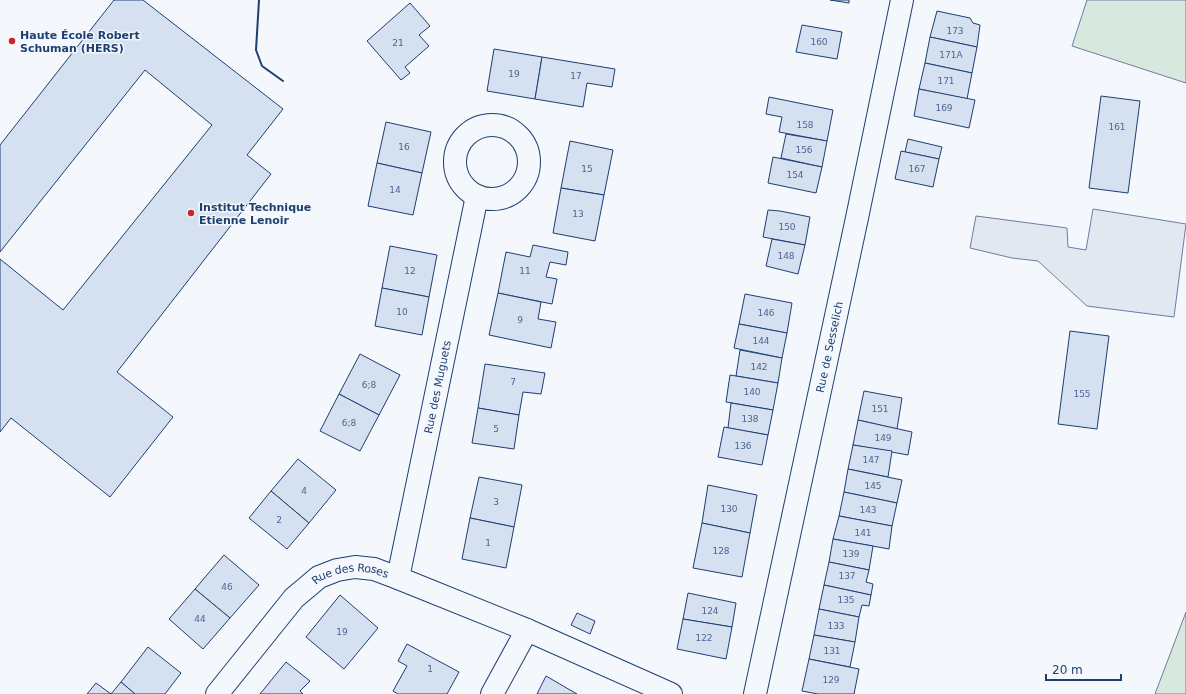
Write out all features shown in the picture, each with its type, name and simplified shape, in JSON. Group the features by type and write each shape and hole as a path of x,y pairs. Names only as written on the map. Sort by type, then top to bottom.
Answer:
{"street":[{"name":"Rue de Sesselich","path":"755,694 902,0"},
{"name":"Rue des Muguets","path":"398,578 477,196"},
{"name":"Rue des Roses","path":"216,694 294,598 319,577 337,570 355,567 374,569 398,578 527,630 671,694"},
{"path":"492,694 527,630"}],"shaded area":[{"path":"1087,0 1186,0 1186,83 1072,46"},
{"path":"1093,209 1186,224 1174,317 1087,306 1038,261 1012,258 970,248 976,216 1067,228 1068,247 1086,250"},
{"path":"1186,612 1186,694 1155,694"}],"building":[{"name":"Institut Technique Etienne Lenoir","path":"114,0 143,0 283,109 247,155 271,174 117,372 173,417 110,497 11,418 0,432 0,259 63,310 212,125 145,70 0,252 0,145"},
{"path":"830,0 849,0 849,3"},
{"path":"410,3 430,26 419,35 429,46 405,67 410,73 401,80 367,41"},
{"path":"937,11 970,18 973,23 980,25 977,47 930,37"},
{"path":"802,25 842,32 837,59 796,52"},
{"path":"930,37 977,47 972,73 925,63"},
{"path":"494,49 542,57 535,99 487,91"},
{"path":"542,57 615,69 612,87 587,83 583,107 535,99"},
{"path":"925,63 972,73 967,99 919,89"},
{"path":"919,89 975,100 969,128 914,116"},
{"path":"1101,96 1140,101 1128,193 1089,188"},
{"path":"769,97 833,110 827,141 779,132 782,117 766,114"},
{"path":"386,122 431,132 422,173 377,163"},
{"path":"786,134 827,141 822,167 781,158"},
{"path":"908,139 942,147 939,159 905,152"},
{"path":"570,141 613,150 604,195 561,188"},
{"path":"901,151 939,159 933,187 895,179"},
{"path":"773,157 822,167 816,193 768,183"},
{"path":"377,163 422,173 413,215 368,206"},
{"path":"561,188 604,195 595,241 553,233"},
{"path":"768,210 810,217 805,245 763,237"},
{"path":"772,239 805,245 798,274 766,266"},
{"path":"533,245 568,252 566,265 550,262 546,277 557,279 552,304 498,293 506,252 530,257"},
{"path":"390,246 437,255 429,297 382,288"},
{"path":"382,288 429,297 422,335 375,326"},
{"path":"498,293 541,302 538,319 556,322 551,348 489,335"},
{"path":"745,294 792,303 787,333 739,324"},
{"path":"739,324 787,333 782,358 734,348"},
{"path":"1070,331 1109,336 1097,429 1058,424"},
{"path":"740,350 782,358 778,383 736,376"},
{"path":"360,354 400,375 379,415 339,394"},
{"path":"485,364 545,373 541,394 523,392 519,415 478,408"},
{"path":"730,375 778,383 773,410 726,402"},
{"path":"864,391 902,398 897,429 858,420"},
{"path":"339,394 379,415 360,451 320,431"},
{"path":"731,403 773,410 768,435 728,428"},
{"path":"478,408 519,415 514,449 472,443"},
{"path":"858,420 912,432 908,455 853,445"},
{"path":"724,427 768,435 762,465 718,457"},
{"path":"853,445 892,451 888,477 848,469"},
{"path":"298,459 336,490 309,523 271,491"},
{"path":"848,469 902,480 897,503 844,492"},
{"path":"479,477 522,485 514,527 470,518"},
{"path":"708,485 757,495 750,533 702,523"},
{"path":"271,491 309,523 287,549 249,518"},
{"path":"844,492 897,503 892,526 839,516"},
{"path":"839,516 892,526 889,549 833,539"},
{"path":"470,518 514,527 506,568 462,559"},
{"path":"702,523 750,533 742,577 693,568"},
{"path":"833,539 873,546 869,570 829,562"},
{"path":"224,555 259,585 230,618 195,589"},
{"path":"829,562 869,570 866,582 873,584 871,595 824,585"},
{"path":"824,585 871,595 869,606 862,605 859,617 819,609"},
{"path":"195,589 230,618 203,649 169,619"},
{"path":"688,593 736,603 732,627 683,619"},
{"path":"340,595 378,628 344,669 306,637"},
{"path":"819,609 859,617 855,642 814,635"},
{"path":"577,613 595,621 590,634 571,625"},
{"path":"683,619 732,627 726,659 677,649"},
{"path":"814,635 855,642 850,667 809,659"},
{"path":"407,644 459,672 447,694 398,694 393,691 407,666 398,661"},
{"path":"148,647 181,673 165,694 135,694 121,682"},
{"path":"809,659 859,669 854,694 818,694 802,691"},
{"path":"286,662 310,681 300,691 303,694 260,694"},
{"path":"546,676 577,694 537,694"},
{"path":"121,682 135,694 111,694"},
{"path":"96,683 111,694 87,694"}],"wall":[{"path":"259,0 256,50 262,66 283,81"}],"place":[{"name":"Haute École Robert Schuman (HERS)","path":"12,41"},
{"name":"Institut Technique Etienne Lenoir","path":"191,213"}]}
